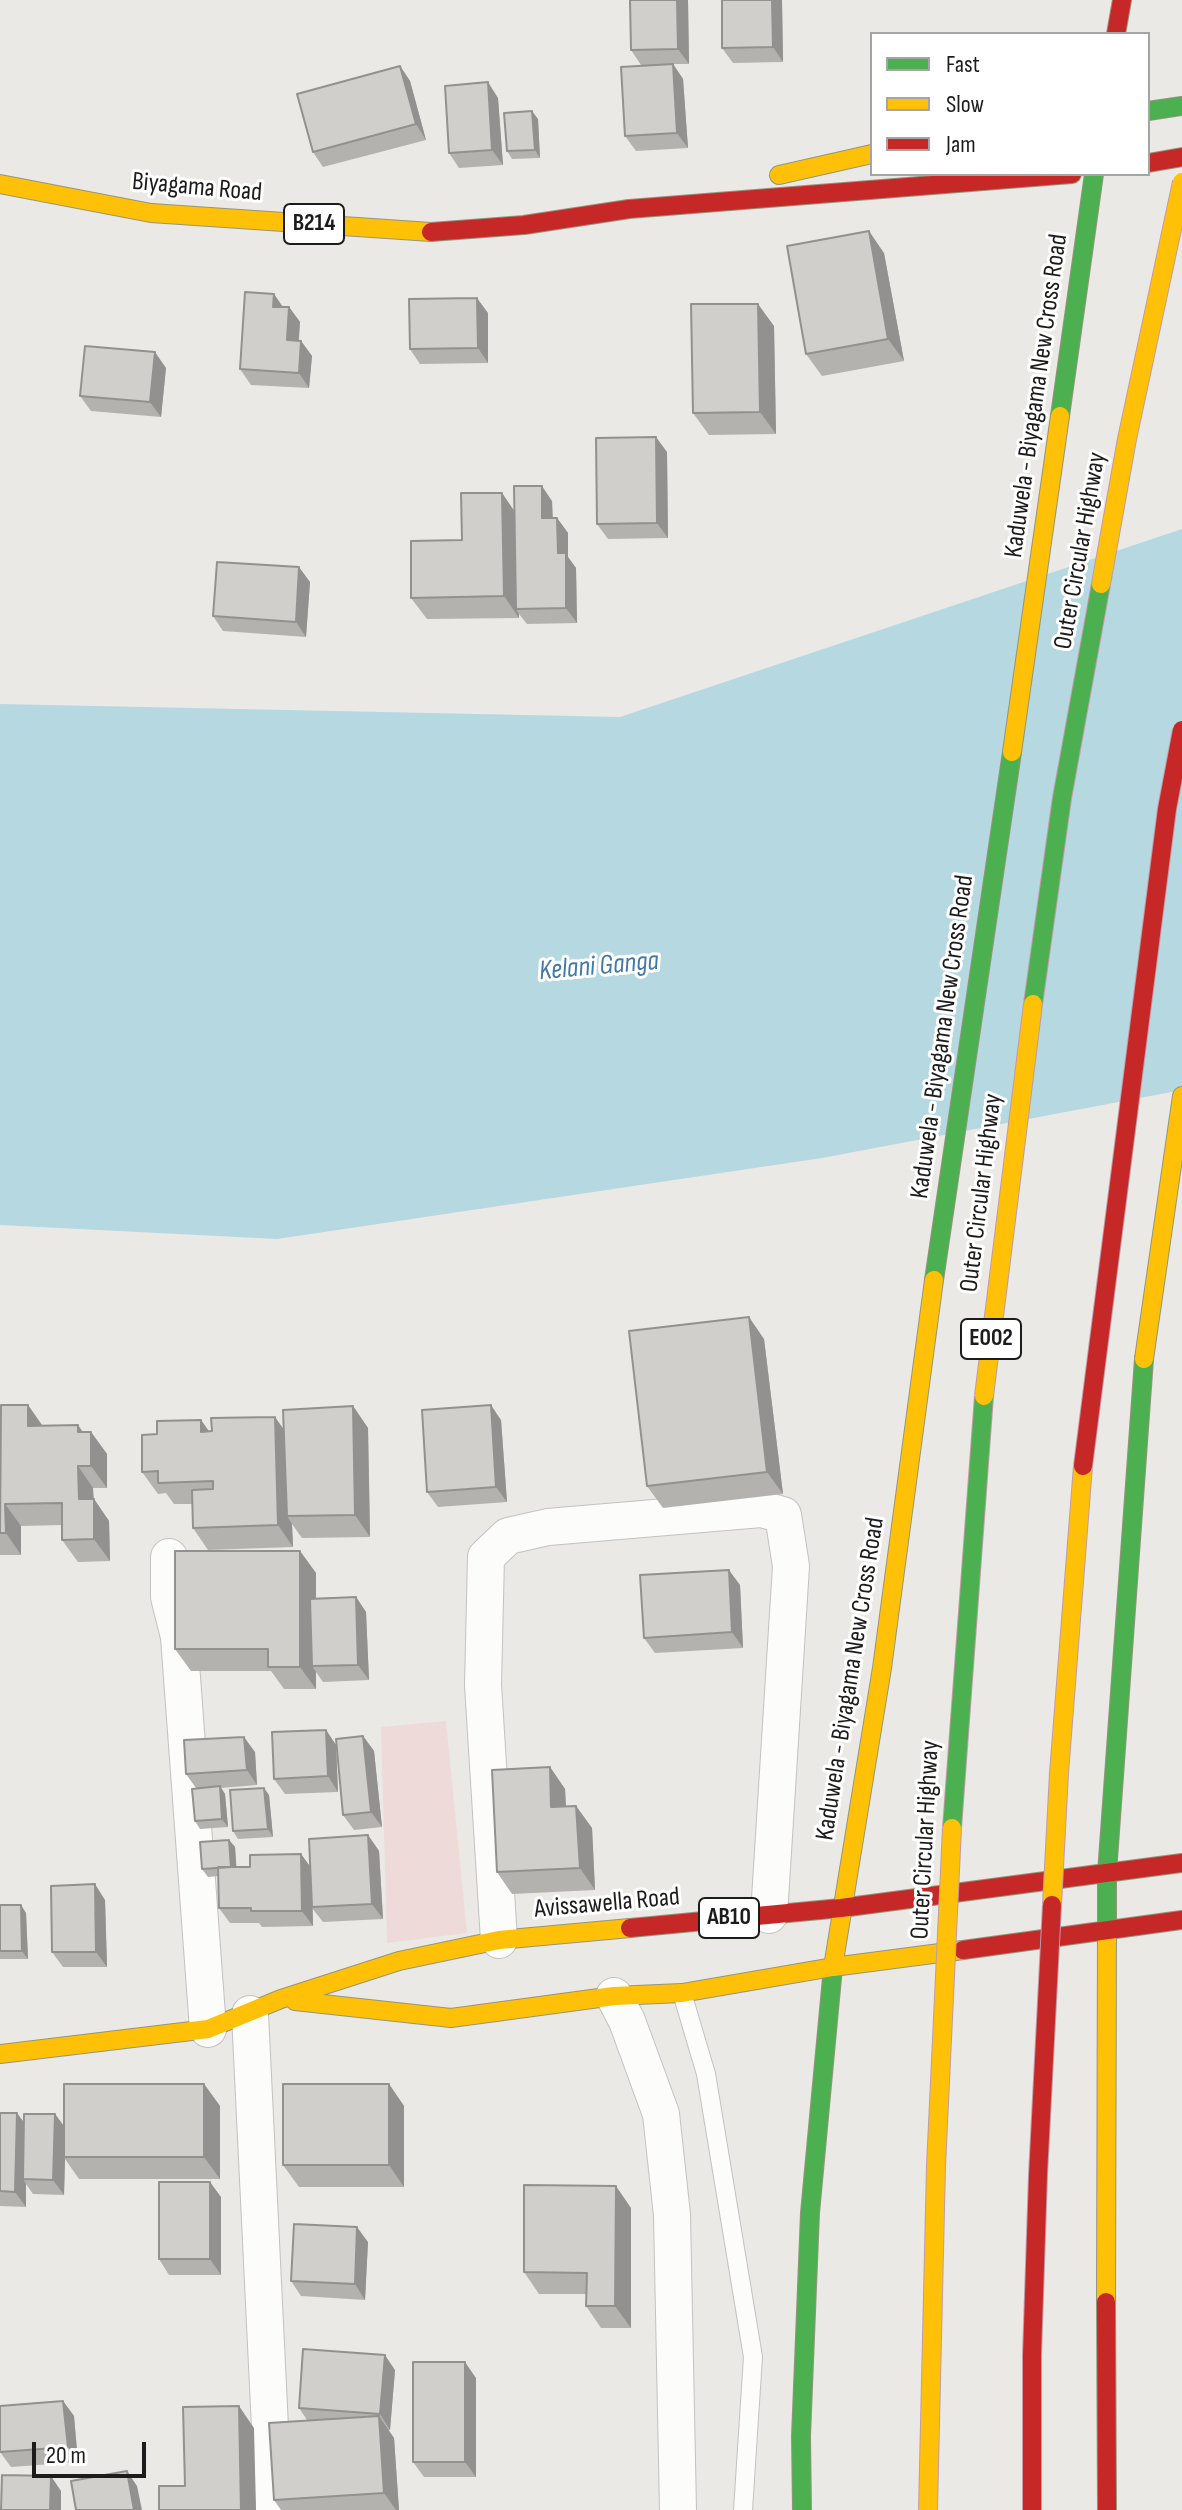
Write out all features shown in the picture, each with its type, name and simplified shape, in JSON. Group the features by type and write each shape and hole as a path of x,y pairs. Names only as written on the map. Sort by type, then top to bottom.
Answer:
{"main road":[{"path":"1116,32 1122,0"},
{"path":"1150,111 1182,106"},
{"name":"Biyagama Road","path":"0,184 151,213 437,232 524,225 629,209 870,154"},
{"path":"1150,163 1182,157"},
{"name":"Biyagama Road","path":"629,209 1047,176"},
{"name":"Kaduwela - Biyagama New Cross Road","path":"802,2510 801,2436 810,2213 833,1967 882,1668 931,1299 1094,176"},
{"name":"Outer Circular Highway","path":"928,2510 936,2166 955,1776 980,1437 1023,1075 1062,798 1127,439 1182,182"},
{"path":"1032,2510 1032,2355 1039,2160 1059,1773 1073,1585 1086,1433 1122,1147 1167,809 1182,730"},
{"path":"1107,2510 1107,1873 1140,1391 1182,1096"},
{"name":"Avissawella Road","path":"0,2054 208,2029 399,1961 499,1940 841,1908 1182,1863"},
{"name":"Avissawella Road","path":"266,2007 451,2018 614,1996 682,1993 833,1967 1182,1920"}],"street":[{"path":"499,1940 483,1685 486,1557 508,1536 548,1527 761,1509 783,1515 791,1566 769,1915"},
{"path":"169,1557 169,1597 179,1637 208,2029"},
{"path":"614,1996 627,2021 661,2114 672,2215 678,2510"},
{"path":"266,2007 274,2510"}],"lane":[{"path":"682,1993 706,2074 753,2357 743,2510"}],"shaded area":[{"path":"446,1721 467,1933 387,1943 381,1727"}],"water":[{"name":"Kelani Ganga","path":"1182,529 1182,1090 822,1158 277,1239 0,1225 0,704 620,717"}],"building":[{"path":"630,0 677,0 678,49 631,50"},
{"path":"722,0 772,0 773,47 722,48"},
{"path":"673,64 677,133 625,136 621,67"},
{"path":"400,66 416,124 313,152 297,94"},
{"path":"488,82 492,150 449,153 445,86"},
{"path":"532,111 535,150 507,151 504,113"},
{"path":"869,231 888,339 806,354 787,246"},
{"path":"245,292 274,294 273,307 289,307 287,340 301,341 299,373 240,369"},
{"path":"477,298 478,348 410,349 409,299"},
{"path":"691,304 758,304 760,412 693,413"},
{"path":"85,346 155,352 150,402 80,396"},
{"path":"656,437 657,523 597,524 596,438"},
{"path":"514,486 542,486 542,518 557,518 558,553 566,553 566,608 516,609"},
{"path":"461,493 502,493 504,596 411,598 411,541 462,540"},
{"path":"217,562 299,567 296,622 213,616"},
{"path":"749,1317 767,1472 647,1486 629,1331"},
{"path":"1,1405 28,1405 28,1426 78,1425 78,1432 91,1432 91,1466 78,1466 79,1499 94,1499 94,1539 62,1540 62,1503 5,1504 6,1533 0,1533"},
{"path":"491,1405 496,1487 427,1492 422,1410"},
{"path":"353,1406 355,1515 287,1516 283,1410"},
{"path":"275,1417 278,1525 193,1528 192,1490 213,1489 213,1481 158,1483 158,1471 142,1472 142,1435 157,1434 157,1421 201,1420 201,1432 212,1431 211,1418"},
{"path":"175,1551 300,1551 300,1667 268,1667 268,1649 175,1649"},
{"path":"729,1570 732,1632 644,1638 640,1575"},
{"path":"356,1597 358,1665 312,1666 310,1599"},
{"path":"326,1730 328,1776 274,1779 272,1732"},
{"path":"363,1736 371,1812 343,1815 336,1739"},
{"path":"244,1737 247,1770 186,1774 184,1740"},
{"path":"550,1767 551,1807 576,1806 580,1868 497,1872 492,1770"},
{"path":"220,1786 222,1819 195,1821 192,1789"},
{"path":"264,1788 268,1829 233,1831 230,1790"},
{"path":"368,1835 372,1904 312,1907 309,1839"},
{"path":"229,1840 231,1867 202,1869 200,1842"},
{"path":"301,1854 302,1911 219,1908 218,1867 250,1867 250,1855"},
{"path":"95,1884 96,1952 52,1952 51,1886"},
{"path":"0,1905 21,1905 22,1951 0,1951"},
{"path":"64,2084 204,2084 204,2157 64,2157"},
{"path":"283,2084 389,2084 389,2165 283,2165"},
{"path":"0,2113 17,2113 15,2192 0,2191"},
{"path":"24,2114 55,2114 53,2180 23,2179"},
{"path":"159,2182 210,2182 210,2259 159,2259"},
{"path":"524,2185 616,2186 615,2306 586,2306 587,2273 524,2272"},
{"path":"294,2224 357,2227 355,2284 291,2281"},
{"path":"303,2349 385,2355 380,2414 299,2408"},
{"path":"413,2362 465,2362 465,2462 413,2462"},
{"path":"63,2401 68,2447 0,2452 0,2406"},
{"path":"239,2406 241,2510 159,2510 159,2486 185,2486 183,2407"},
{"path":"379,2416 384,2493 274,2500 269,2423"},
{"path":"127,2471 134,2510 76,2510 71,2481"},
{"path":"2,2475 51,2476 50,2510 1,2510"}],"traffic: fast":[{"path":"1150,111 1182,106"},
{"path":"1060,416 1094,176"},
{"path":"1033,1004 1062,798 1101,584"},
{"path":"934,1280 1012,752"},
{"path":"1107,1931 1107,1873 1144,1359"},
{"path":"952,1828 984,1396"},
{"path":"802,2510 801,2436 810,2213 833,1967"}],"traffic: slow":[{"path":"779,175 870,154"},
{"path":"1101,584 1127,439 1182,182"},
{"path":"0,184 151,213 431,232"},
{"path":"1012,752 1060,416"},
{"path":"984,1396 1033,1004"},
{"path":"1144,1359 1182,1096"},
{"path":"833,1967 882,1668 934,1280"},
{"path":"1052,1905 1083,1466"},
{"path":"928,2510 936,2166 952,1828"},
{"path":"0,2054 208,2029 281,1999 399,1961 499,1940 630,1928"},
{"path":"1106,2302 1107,1931"},
{"path":"295,2001 451,2018 614,1996 682,1993 833,1967 963,1950"}],"traffic: jam":[{"path":"1116,32 1122,0"},
{"path":"1150,163 1182,157"},
{"path":"431,232 524,225 629,209 1047,176"},
{"path":"1083,1466 1167,809 1182,730"},
{"path":"630,1928 841,1908 1182,1863"},
{"path":"1032,2510 1032,2355 1052,1905"},
{"path":"963,1950 1182,1920"},
{"path":"1106,2302 1107,2510"}]}
